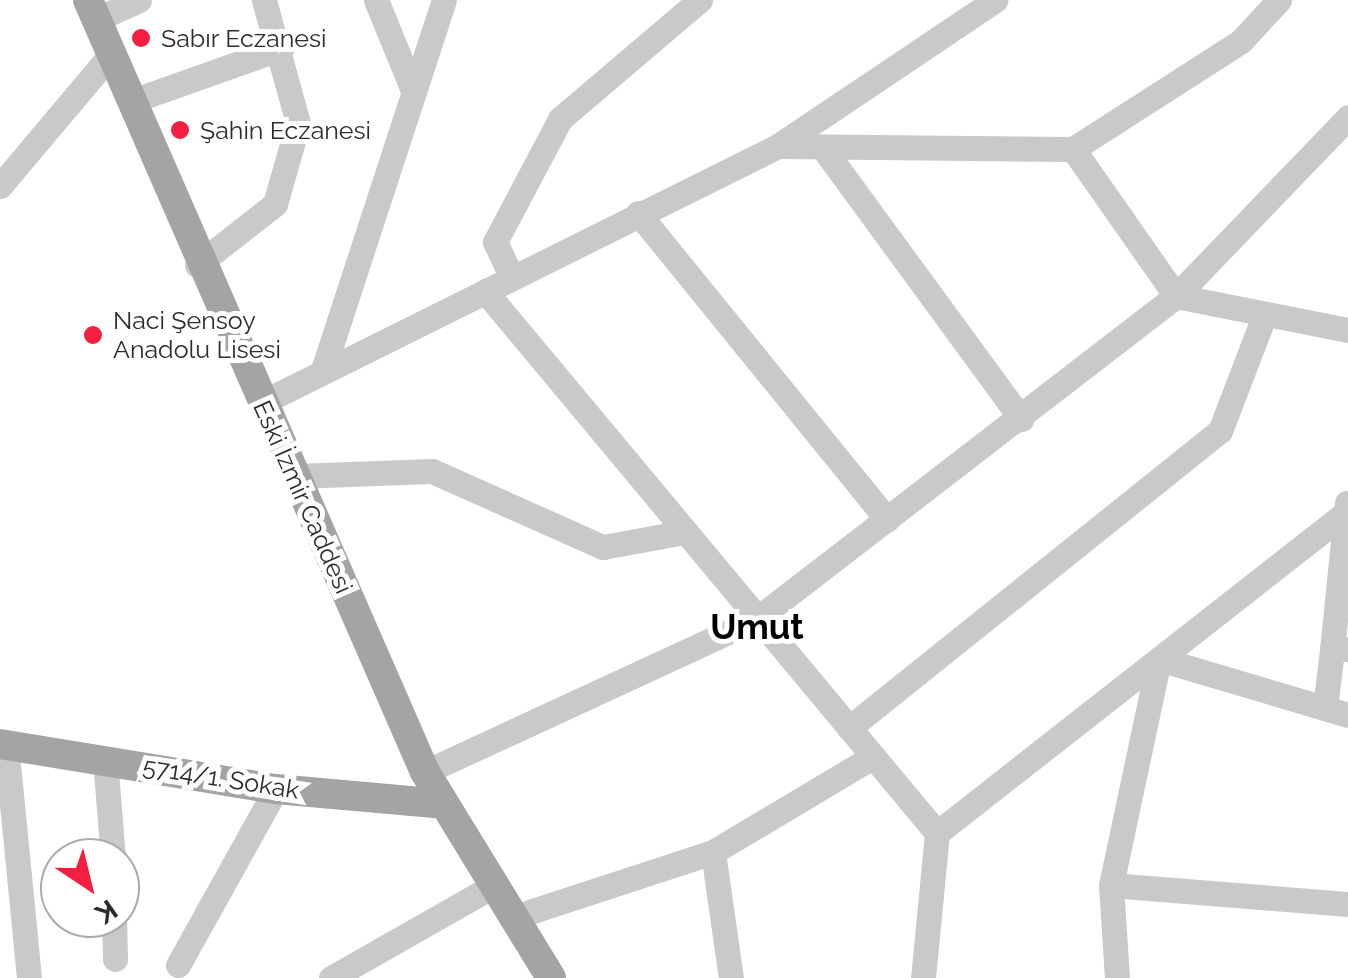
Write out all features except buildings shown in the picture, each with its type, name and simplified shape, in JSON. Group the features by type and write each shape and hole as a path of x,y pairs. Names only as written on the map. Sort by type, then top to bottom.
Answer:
{"main road":[{"name":"Eski İzmir Caddesi","path":"92,9 197,265 425,772 550,978"},
{"name":"5714/1. Sokak","path":"3,743 276,788 444,804"}],"street":[{"path":"92,9 140,0"},
{"path":"197,265 275,204 298,123 282,48 264,0"},
{"path":"376,0 414,94"},
{"path":"323,370 444,0"},
{"path":"512,278 495,242 560,118 700,0"},
{"path":"260,403 778,146 995,0"},
{"path":"778,146 1072,150 1241,41 1280,0"},
{"path":"132,101 282,48"},
{"path":"0,186 112,53"},
{"path":"425,772 758,618 1176,296 1335,147 1348,117"},
{"path":"824,148 1021,419"},
{"path":"1072,150 1176,296 1348,330"},
{"path":"638,213 887,519"},
{"path":"485,291 937,833 924,978"},
{"path":"849,728 1220,431 1264,314"},
{"path":"295,476 432,471 604,547 685,532"},
{"path":"1159,659 1337,712 1347,507"},
{"path":"937,833 1347,507"},
{"path":"1117,978 1111,885 1159,659"},
{"path":"3,743 29,978"},
{"path":"511,918 713,852 874,756"},
{"path":"105,760 111,838"},
{"path":"178,966 276,788"},
{"path":"713,852 731,978"},
{"path":"1111,885 1348,904"},
{"path":"331,978 492,886"},
{"path":"114,938 115,959"}],"place":[{"name":"Sabır Eczanesi","path":"141,38"},
{"name":"Şahin Eczanesi","path":"180,130"},
{"name":"Naci Şensoy Anadolu Lisesi","path":"93,335"}],"district":[{"name":"Umut","path":"757,627"}]}
